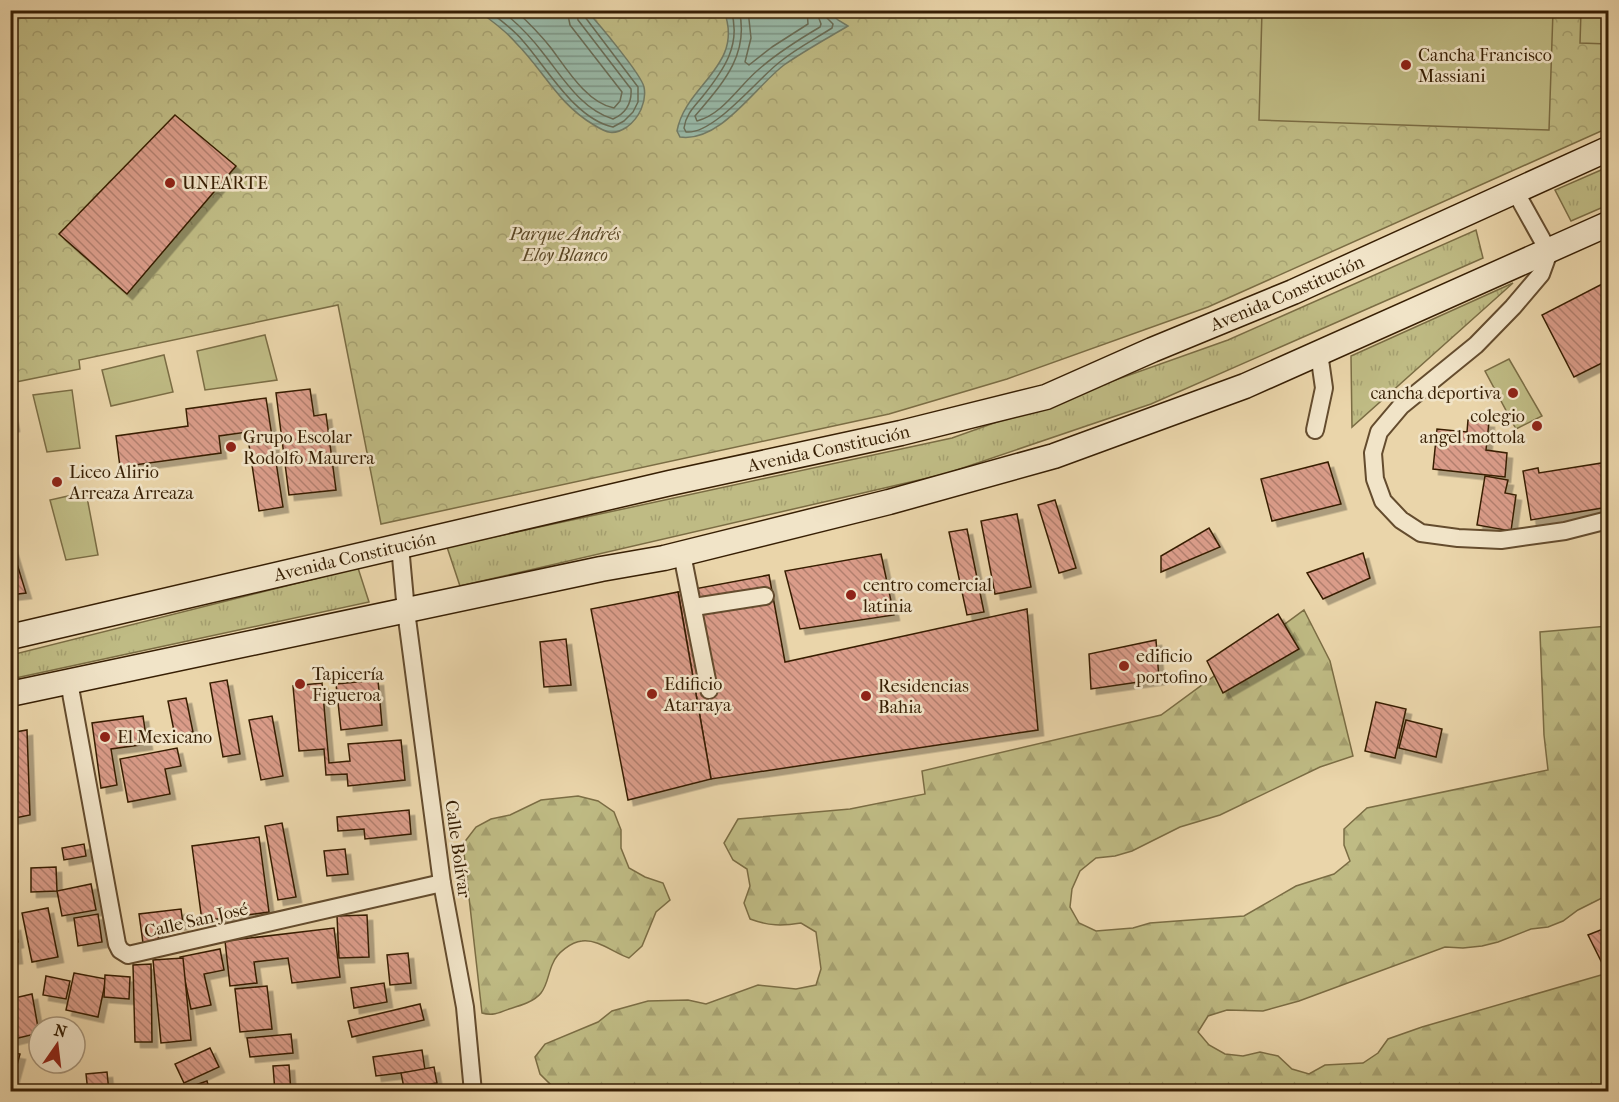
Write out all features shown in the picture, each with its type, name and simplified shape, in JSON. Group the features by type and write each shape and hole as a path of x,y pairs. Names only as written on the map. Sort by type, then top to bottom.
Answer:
{"main road":[{"name":"Avenida Constitución","path":"10,637 670,483 901,434 1046,397 1293,292 1608,149"},
{"path":"10,694 682,554 889,502 1054,456 1234,390 1608,224"}],"street":[{"path":"1515,191 1549,252 1541,274 1476,345 1401,406 1378,432 1373,453 1375,479 1383,501 1401,520 1421,533 1501,540 1565,531 1608,520"},
{"path":"1315,430 1324,388 1319,353"},
{"name":"Calle Bolívar","path":"400,546 406,611 442,883 465,1007 473,1092"},
{"path":"682,554 709,690"},
{"path":"694,607 765,596"},
{"name":"Calle San José","path":"69,682 117,944 120,950 128,955 442,883"}],"green space":[{"name":"Parque Andrés Eloy Blanco","path":"11,11 1608,11 1608,128 1208,307 1007,379 889,414 381,524 338,305 79,360 80,369 11,383"},
{"name":"Cancha Francisco Massiani","path":"1262,11 1553,11 1549,130 1259,120"},
{"path":"1581,11 1608,11 1608,44 1580,43"},
{"path":"1608,167 1608,205 1571,221 1555,190"},
{"path":"1476,230 1483,258 1151,404 945,474 460,586 447,547 952,438 1228,340"},
{"path":"1513,283 1352,427 1351,356"},
{"path":"265,335 277,380 205,390 197,351"},
{"path":"164,355 173,392 111,406 102,370"},
{"name":"cancha deportiva","path":"1509,359 1542,416 1516,429 1485,371"},
{"path":"72,390 80,448 47,452 33,395"},
{"path":"86,492 98,555 66,560 50,500"},
{"path":"358,568 369,602 11,679 11,655"},
{"path":"1304,610 1330,661 1353,756 1320,767 1220,815 1180,827 1132,851 1096,858 1080,871 1072,889 1070,907 1079,923 1096,931 1133,928 1150,923 1244,916 1296,886 1334,874 1350,861 1344,845 1344,829 1367,808 1548,770 1544,735 1540,632 1608,626 1608,895 1548,927 1531,929 1482,946 1445,947 1299,1001 1263,1011 1227,1010 1208,1016 1198,1032 1209,1045 1225,1054 1243,1056 1260,1052 1278,1056 1292,1069 1309,1074 1325,1065 1363,1063 1378,1053 1388,1039 1422,1027 1608,973 1608,1091 555,1092 540,1074 535,1057 545,1044 598,1022 612,1011 648,1001 688,1000 706,1004 758,985 796,989 816,985 821,969 816,932 801,923 776,925 750,919 744,903 750,886 747,869 733,860 724,843 738,819 850,809 925,794 922,771 1161,715"},
{"path":"578,796 598,801 614,812 621,830 621,848 629,868 663,883 670,900 656,912 642,946 629,958 594,942 573,943 555,959 547,982 538,996 522,1005 499,1013 482,1013 463,844 476,827 491,819 510,815 541,800"}],"water":[{"path":"478,11 587,11 641,80 645,93 638,114 627,127 618,132 606,132 581,117 507,34"},
{"path":"724,11 828,11 848,26 784,65 723,123 695,137 680,137 677,131 682,115 720,61 727,46 728,30"}],"building":[{"path":"175,115 236,166 127,294 59,234"},
{"path":"1608,281 1608,360 1574,377 1542,315"},
{"path":"310,389 314,416 326,414 336,490 289,495 276,393"},
{"path":"266,398 283,507 259,511 247,432 219,436 221,453 120,467 116,436 188,426 186,409"},
{"path":"10,403 14,426 10,427"},
{"path":"1468,420 1489,422 1486,450 1507,453 1505,477 1433,469 1437,429 1467,432"},
{"path":"1328,462 1341,504 1272,521 1261,479"},
{"path":"1608,462 1608,507 1531,520 1523,471 1538,468 1539,473"},
{"path":"1485,476 1508,480 1505,493 1516,495 1511,531 1477,525"},
{"path":"1055,500 1076,568 1059,573 1038,505"},
{"path":"1017,514 1031,587 995,594 981,521"},
{"path":"1209,528 1220,547 1161,572 1161,556"},
{"path":"967,529 984,612 967,615 949,532"},
{"path":"10,541 26,593 10,595"},
{"path":"1363,553 1370,578 1323,599 1307,573"},
{"path":"881,554 894,615 800,629 785,571"},
{"name":"Residencias Bahia","path":"769,575 785,662 1027,609 1038,730 711,779 678,592"},
{"name":"Edificio Atarraya","path":"678,592 711,779 628,800 591,609"},
{"path":"1278,614 1299,649 1223,693 1207,661"},
{"path":"566,639 571,685 544,687 540,642"},
{"name":"edificio portofino","path":"1156,640 1159,679 1091,689 1089,654"},
{"path":"227,680 240,754 223,757 210,683"},
{"path":"378,680 382,725 341,730 336,684"},
{"path":"322,683 329,763 350,761 348,744 401,740 405,780 348,786 347,774 326,775 324,749 299,751 293,686"},
{"path":"186,698 193,732 175,736 168,701"},
{"path":"1376,702 1406,709 1395,758 1365,751"},
{"path":"143,716 147,744 111,749 117,785 101,788 92,723"},
{"path":"272,716 283,776 261,780 249,720"},
{"path":"1406,720 1442,729 1436,757 1399,748"},
{"path":"27,730 30,815 10,819 10,733"},
{"path":"177,748 181,766 165,769 170,794 128,802 120,759"},
{"path":"409,810 411,834 365,839 364,829 338,831 337,817"},
{"path":"282,823 296,897 278,900 265,826"},
{"path":"259,837 269,912 202,921 192,846"},
{"path":"84,844 86,856 64,860 62,848"},
{"path":"345,849 348,874 327,876 324,851"},
{"path":"56,867 57,891 31,892 31,868"},
{"path":"91,884 96,910 62,916 57,891"},
{"path":"48,908 58,957 32,962 22,913"},
{"path":"181,909 183,924 157,927 159,942 143,943 139,914"},
{"path":"98,914 102,942 78,946 74,918"},
{"path":"367,915 369,957 339,958 337,916"},
{"path":"15,925 18,942 15,943 17,958 10,959 10,926"},
{"path":"1608,927 1608,963 1603,965 1588,935"},
{"path":"334,928 340,977 292,983 288,958 254,962 257,983 230,986 225,941"},
{"path":"220,949 224,970 204,974 211,1005 191,1009 180,957"},
{"path":"408,953 411,983 390,985 387,955"},
{"path":"183,958 191,1040 161,1043 153,960"},
{"path":"151,964 152,1042 135,1042 133,965"},
{"path":"74,973 106,979 98,1017 66,1010"},
{"path":"105,975 130,977 129,999 104,997"},
{"path":"46,976 70,981 66,999 43,995"},
{"path":"384,983 387,1002 354,1008 351,988"},
{"path":"267,986 272,1029 240,1032 235,989"},
{"path":"32,994 36,1015 27,1015 27,1036 10,1040 10,999"},
{"path":"420,1004 424,1020 352,1037 348,1021"},
{"path":"291,1034 293,1053 250,1057 247,1038"},
{"path":"210,1048 219,1067 184,1083 175,1064"},
{"path":"422,1050 425,1070 376,1076 373,1057"},
{"path":"10,1052 20,1054 12,1083 10,1082"},
{"path":"289,1065 291,1092 275,1092 273,1066"},
{"path":"434,1067 437,1083 404,1088 401,1073"},
{"path":"107,1072 109,1092 88,1092 87,1074"},
{"path":"207,1081 210,1092 178,1091"},
{"path":"445,1089 445,1092 416,1092"}],"place":[{"name":"Cancha Francisco Massiani","path":"1406,65"},
{"name":"UNEARTE","path":"170,183"},
{"name":"cancha deportiva","path":"1513,393"},
{"name":"colegio angel mottola","path":"1537,426"},
{"name":"Grupo Escolar Rodolfo Maurera","path":"231,447"},
{"name":"Liceo Alirio Arreaza Arreaza","path":"57,482"},
{"name":"centro comercial latinia","path":"851,595"},
{"name":"edificio portofino","path":"1124,666"},
{"name":"Tapicería Figueroa","path":"300,684"},
{"name":"Edificio Atarraya","path":"652,694"},
{"name":"Residencias Bahia","path":"866,696"},
{"name":"El Mexicano","path":"105,737"}]}
